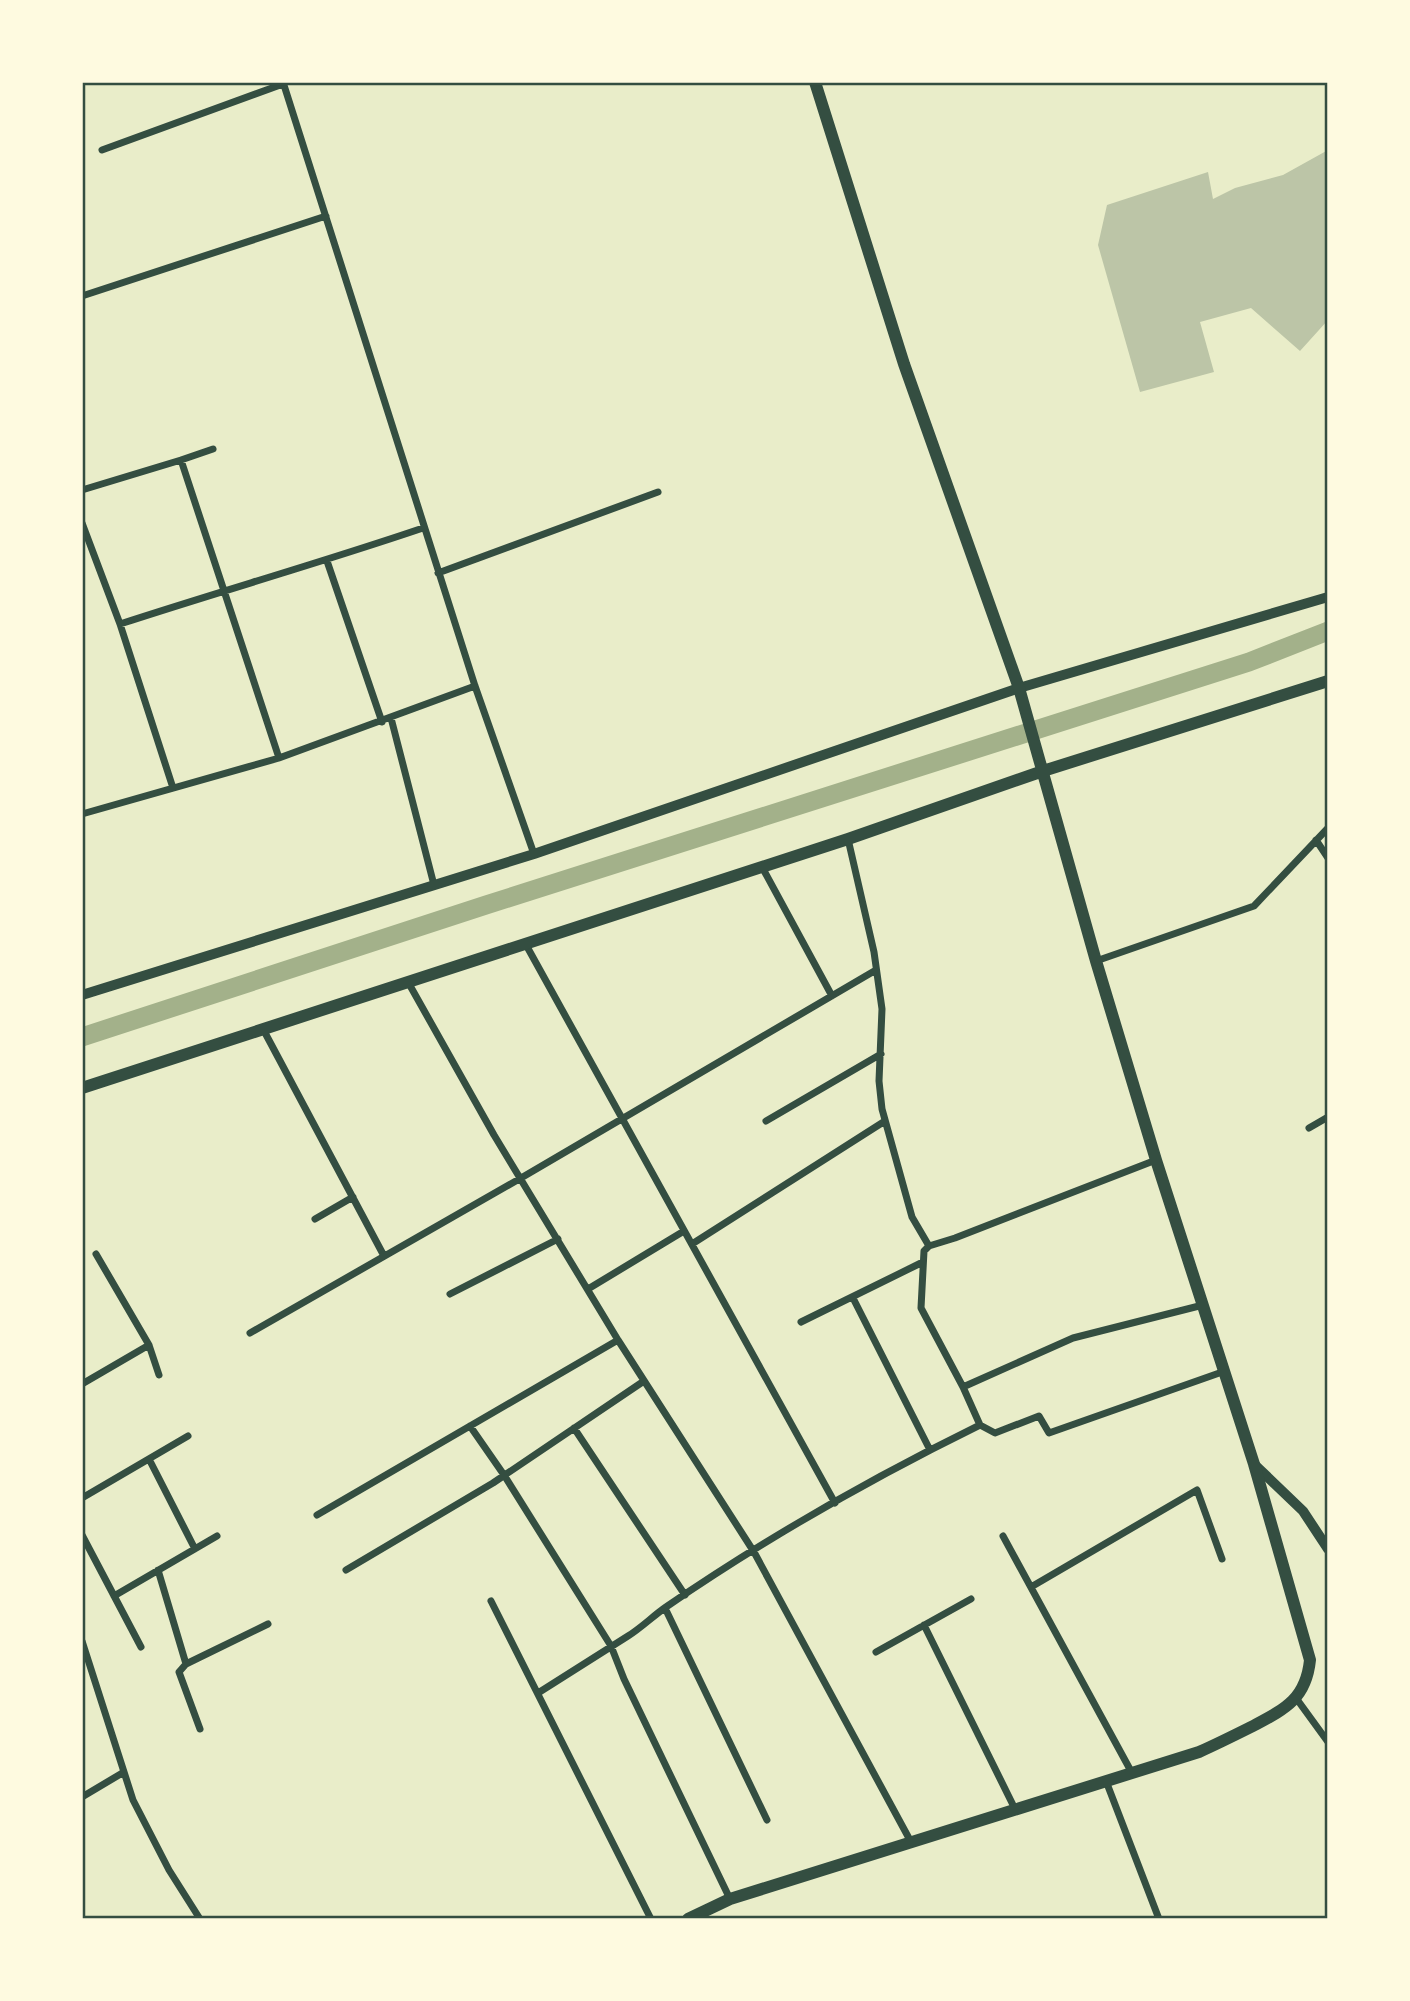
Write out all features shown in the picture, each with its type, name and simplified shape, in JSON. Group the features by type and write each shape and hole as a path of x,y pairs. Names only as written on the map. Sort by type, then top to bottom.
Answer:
{"main road":[{"path":"688,1919 730,1899 1199,1752 1277,1714 1296,1698 1308,1674 1310,1660 1254,1464 1156,1160 1096,961 1019,688 904,364 815,82"},
{"path":"82,1088 848,839 1043,771 1328,681"}],"street":[{"path":"102,150 283,83 423,528 534,854"},
{"path":"82,296 326,216"},
{"path":"82,490 213,449"},
{"path":"181,460 279,758"},
{"path":"438,573 658,492"},
{"path":"82,523 120,624 173,788"},
{"path":"120,624 223,590 327,561 423,528"},
{"path":"327,561 383,722"},
{"path":"82,995 534,854 1019,688 1328,597"},
{"path":"83,812 279,758 475,686"},
{"path":"391,718 434,885"},
{"path":"1096,961 1254,906 1328,828"},
{"path":"848,839 882,1009 879,1081 885,1121 912,1217 929,1246"},
{"path":"1316,840 1328,858"},
{"path":"762,867 832,996"},
{"path":"525,943 835,1503"},
{"path":"250,1332 521,1178 876,970"},
{"path":"407,981 494,1135 618,1340 754,1552 911,1842"},
{"path":"262,1029 384,1256"},
{"path":"766,1121 881,1054"},
{"path":"1309,1128 1328,1117"},
{"path":"692,1244 885,1121"},
{"path":"1156,1160 929,1246 924,1251 921,1308 980,1425 995,1433 1039,1416 1049,1433 1225,1371"},
{"path":"314,1219 353,1197"},
{"path":"588,1289 684,1231"},
{"path":"450,1294 558,1239"},
{"path":"96,1254 149,1345 159,1375"},
{"path":"801,1322 923,1262"},
{"path":"853,1298 930,1450"},
{"path":"963,1387 1073,1338 1204,1305"},
{"path":"317,1515 618,1340"},
{"path":"82,1384 149,1345"},
{"path":"346,1570 504,1475 644,1381"},
{"path":"538,1693 754,1552 835,1503 980,1425"},
{"path":"470,1426 504,1475 611,1646 730,1899"},
{"path":"574,1428 685,1595"},
{"path":"82,1498 188,1436"},
{"path":"149,1459 195,1549"},
{"path":"1254,1464 1303,1511 1328,1549"},
{"path":"1031,1587 1197,1490 1222,1559"},
{"path":"82,1535 141,1647"},
{"path":"114,1596 217,1536"},
{"path":"1003,1536 1132,1773"},
{"path":"158,1570 187,1664"},
{"path":"876,1652 971,1599"},
{"path":"491,1601 651,1919"},
{"path":"665,1608 767,1820"},
{"path":"200,1729 179,1672 187,1664 268,1623"},
{"path":"925,1625 1015,1809"},
{"path":"82,1641 134,1800 163,1858 200,1919"},
{"path":"82,1674 91,1668"},
{"path":"1296,1698 1328,1742"},
{"path":"82,1797 124,1772"},
{"path":"1106,1781 1159,1919"}],"building":[{"path":"1328,150 1328,320 1300,351 1251,308 1200,322 1214,372 1140,392 1098,245 1107,205 1208,172 1213,199 1235,188 1283,175"}],"waterway":[{"path":"82,1037 1249,662 1328,631"}]}
